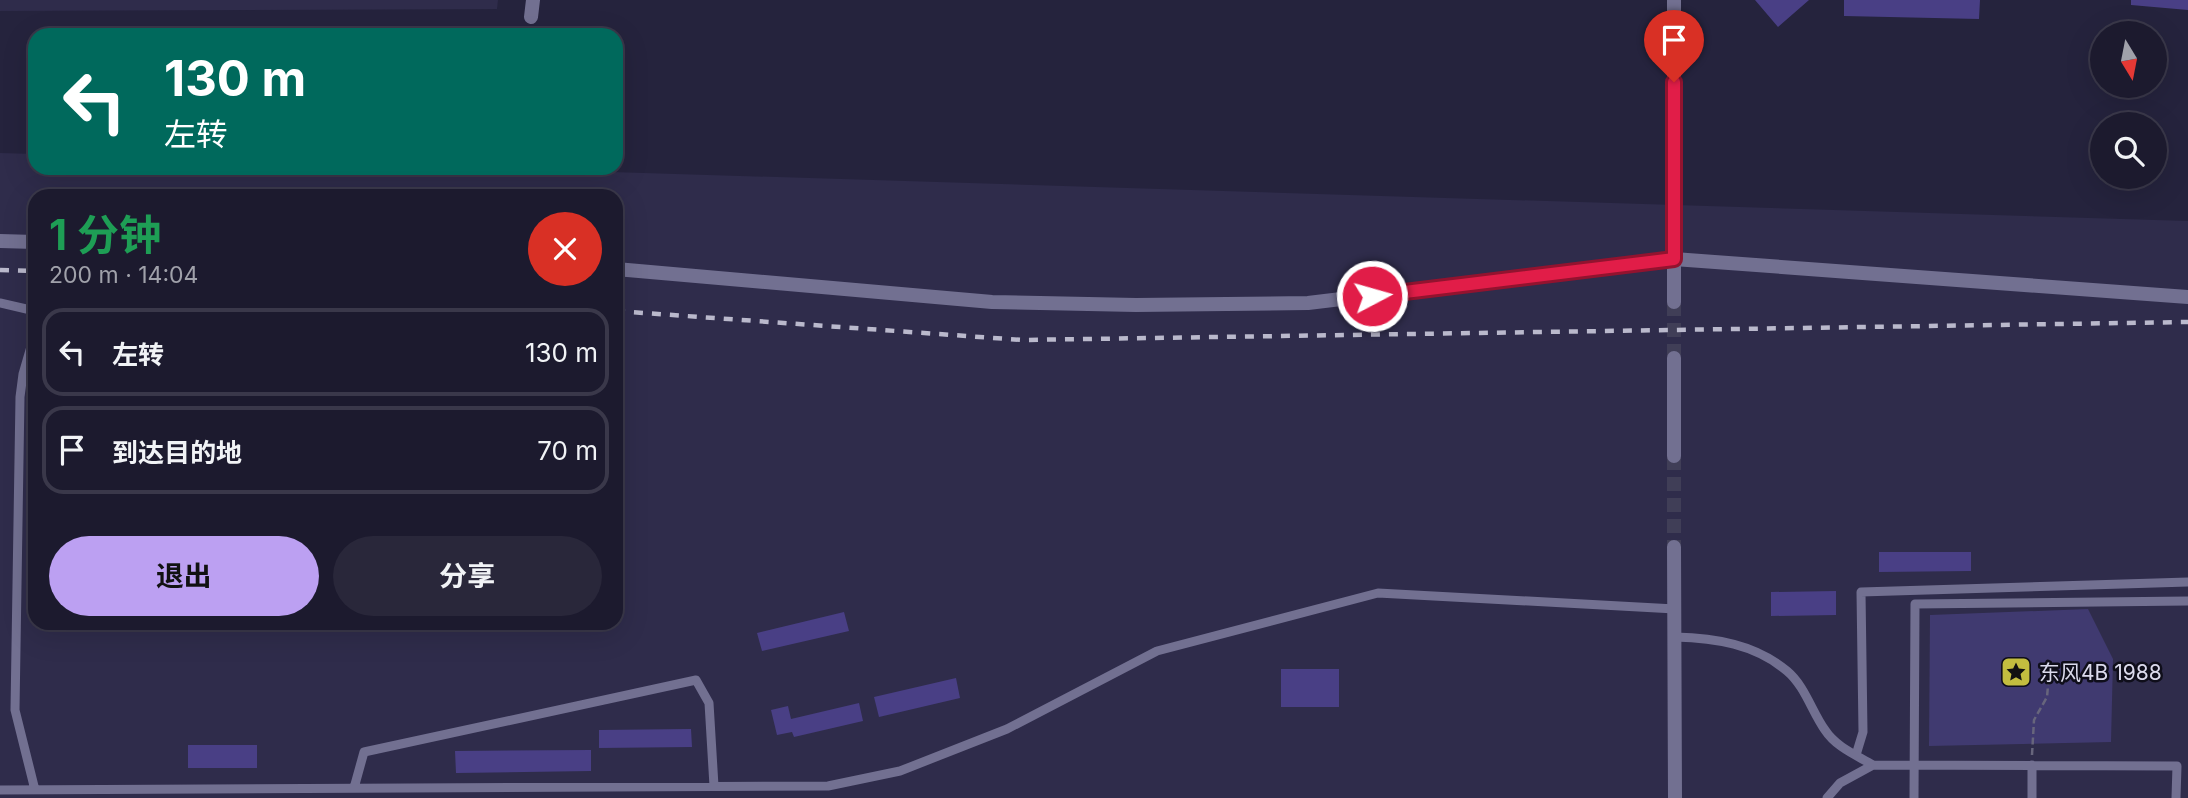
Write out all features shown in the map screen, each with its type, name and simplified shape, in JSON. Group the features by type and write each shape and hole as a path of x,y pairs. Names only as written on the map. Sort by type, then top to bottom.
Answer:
{"street":[{"path":"531,17 533,0"},
{"path":"1674,0 1674,302"},
{"path":"0,241 28,242"},
{"path":"623,270 992,302 1136,305 1308,303 1674,259 2188,297"},
{"path":"1674,358 1674,456"},
{"path":"1674,547 1675,798"}],"lane":[{"path":"0,303 28,309"},
{"path":"28,357 20,397 15,710 35,790"},
{"path":"1856,755 1863,732 1861,593 2188,582"},
{"path":"0,790 311,793 354,788 828,786 900,771 1007,729 1157,651 1378,593 1675,609"},
{"path":"1914,798 1915,604 2188,601"},
{"path":"1675,637 1747,646 1788,671 1816,711 1824,729 1841,747 1873,765"},
{"path":"354,788 364,752 696,680 709,703 713,786"},
{"path":"1827,798 1840,783 1873,765 2032,765 2177,766 2176,798"},
{"path":"2032,765 2032,798"}],"path":[{"path":"2032,765 2034,720 2047,697 2049,675"}],"shaded area":[{"path":"0,0 498,0 497,9 0,11"},
{"path":"0,153 28,154 28,175 623,175 623,172 2188,221 2188,798 0,798"},
{"path":"2088,609 2113,659 2111,742 1929,746 1930,615"}],"building":[{"path":"1755,0 1809,0 1778,27"},
{"path":"1844,0 1980,0 1979,19 1844,16"},
{"path":"2131,0 2188,0 2188,10 2131,5"},
{"path":"1879,552 1971,552 1971,571 1879,572"},
{"path":"1836,591 1836,615 1771,616 1771,592"},
{"path":"844,612 849,631 762,651 757,633"},
{"path":"1281,669 1339,669 1339,707 1281,707"},
{"path":"956,678 960,698 879,717 874,697"},
{"path":"859,703 863,721 794,737 792,732 777,735 771,710 788,706 791,719"},
{"path":"691,729 692,747 599,748 599,730"},
{"path":"188,745 257,745 257,768 188,768"},
{"path":"591,750 591,771 456,773 455,751"}],"tunnel":[{"path":"1674,302 1674,358"},
{"path":"1674,456 1674,547"}],"railway":[{"path":"0,270 28,271"},
{"path":"623,312 1022,340 2188,322"}],"place":[{"name":"东风4B 1988","path":"2016,672"}],"route":[{"path":"1372,296 1674,259 1674,82"}]}
